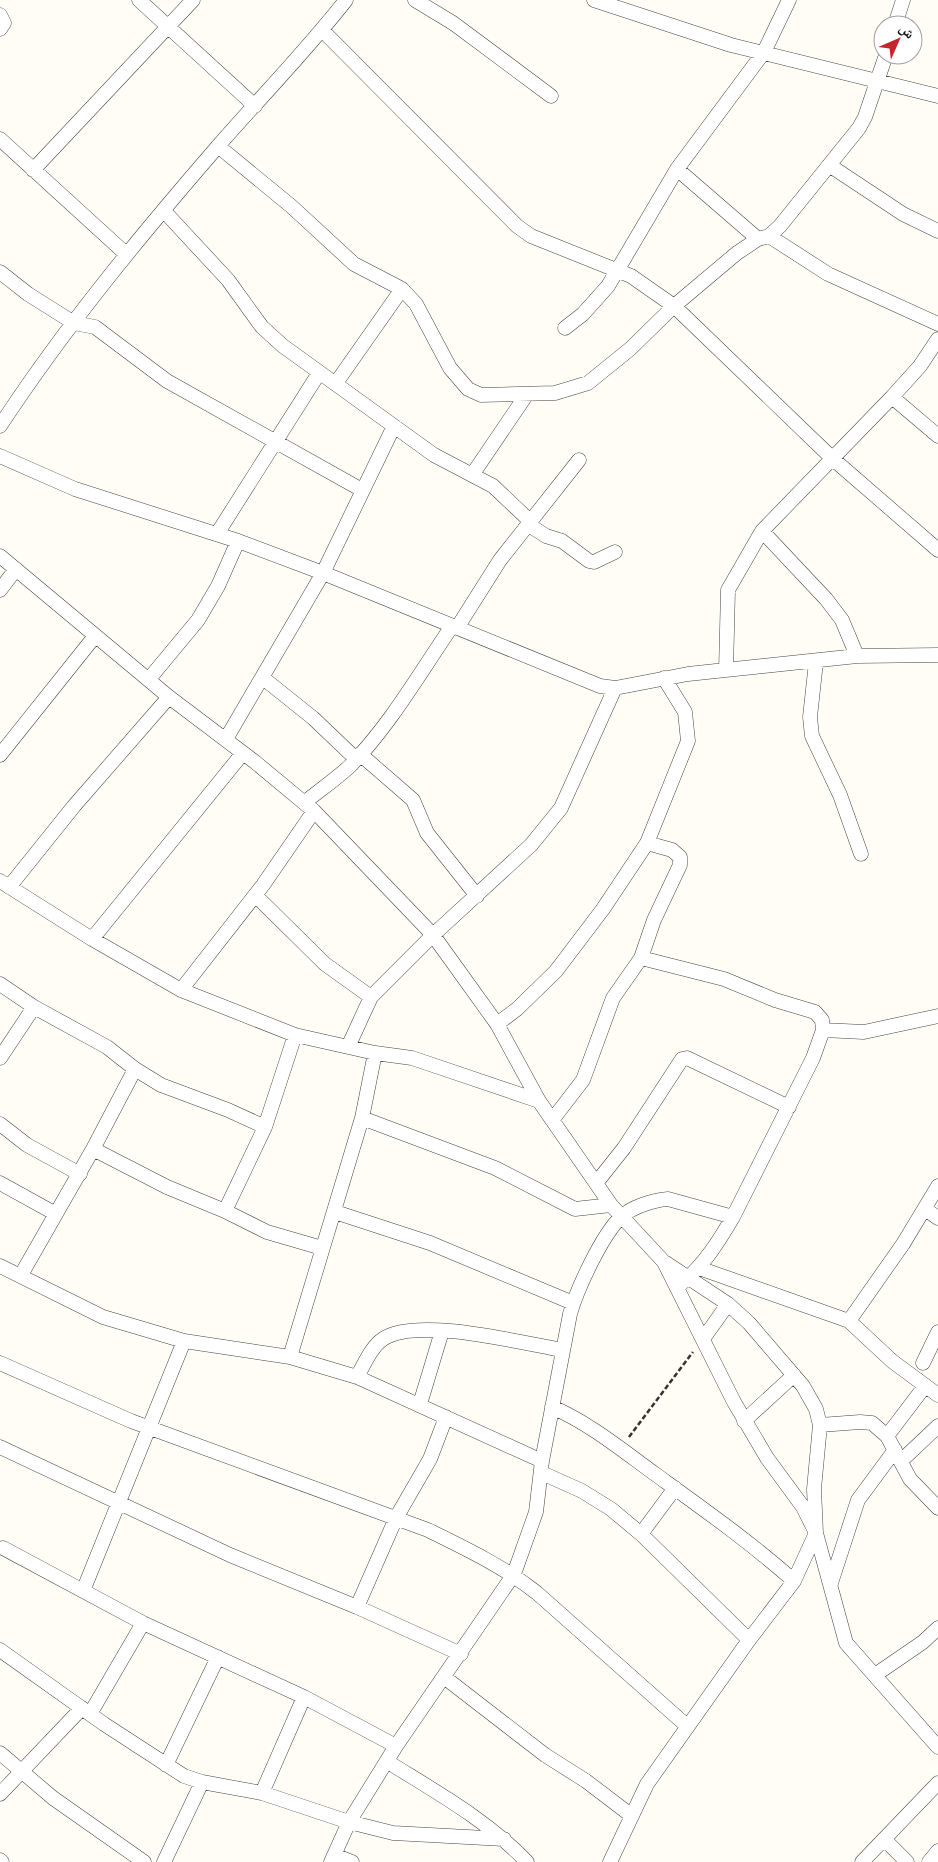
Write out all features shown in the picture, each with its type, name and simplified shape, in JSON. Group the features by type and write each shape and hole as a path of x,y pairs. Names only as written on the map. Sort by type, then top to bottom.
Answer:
{"street":[{"path":"139,0 254,106"},
{"path":"33,170 169,28 193,0"},
{"path":"2,418 126,254 346,0"},
{"path":"415,0 453,23 551,96"},
{"path":"594,0 730,45 938,96"},
{"path":"565,328 599,298 677,169 764,52 789,0"},
{"path":"899,15 903,0"},
{"path":"0,15 4,23 0,29"},
{"path":"322,30 517,226 531,236 631,276 674,306 833,459 938,550"},
{"path":"218,146 291,206 354,264 402,290 416,304 450,368 468,389 481,395 555,393 588,383 630,349 674,306 737,253 780,226 862,123 883,65"},
{"path":"0,140 126,254"},
{"path":"829,165 887,204 938,231"},
{"path":"677,169 763,238 828,274 938,324"},
{"path":"164,211 228,280 262,327 283,346 444,462 472,474 493,486 530,523 546,536 562,541 588,561 594,562 615,552"},
{"path":"0,272 28,294 74,323 95,327 167,381 362,490"},
{"path":"336,383 402,290"},
{"path":"726,670 728,590 762,531 892,397 920,366 938,339"},
{"path":"217,534 274,440 319,373"},
{"path":"472,474 527,394"},
{"path":"892,397 938,436"},
{"path":"226,740 323,573 394,426"},
{"path":"0,456 75,489 238,541 323,573 600,686 615,688 664,678 857,656 938,655"},
{"path":"181,990 255,895 310,807 358,757 398,706 500,560 579,460"},
{"path":"762,531 826,599 842,620 857,656"},
{"path":"149,679 198,620 218,586 238,541"},
{"path":"0,556 169,697 244,753 310,807 433,935 497,1024 539,1101 597,1182 611,1205 683,1283 703,1339 744,1420 803,1507 816,1533 846,1643 938,1747"},
{"path":"0,590 16,569"},
{"path":"0,755 95,636"},
{"path":"816,662 810,717 812,736 840,795 861,854"},
{"path":"263,678 413,800 427,833 477,896"},
{"path":"497,1024 517,1009 556,970 603,908 647,843 688,741 685,712 664,678"},
{"path":"348,1047 371,997 433,935 531,845 561,808 615,688"},
{"path":"169,697 4,884 92,939 181,990 295,1035 375,1053 412,1058 512,1094 539,1101"},
{"path":"92,939 244,753"},
{"path":"553,1119 583,1080 613,998 641,958 654,920 680,865 680,857 672,850 647,843"},
{"path":"255,895 325,964 371,997"},
{"path":"641,958 724,979 775,1000 815,1012 822,1020 823,1030 813,1058 733,1217 699,1268 683,1283"},
{"path":"0,984 34,1007 107,1047 134,1068 161,1085 228,1110 265,1127"},
{"path":"0,1058 34,1007"},
{"path":"823,1030 864,1032 938,1016"},
{"path":"225,1211 265,1127 295,1035"},
{"path":"290,1357 362,1118 375,1053"},
{"path":"597,1182 624,1148 682,1059 688,1058 789,1107"},
{"path":"21,1275 80,1174 134,1068"},
{"path":"362,1118 495,1168 574,1209 611,1205"},
{"path":"0,1124 27,1145 80,1174"},
{"path":"93,1149 167,1187 225,1211 267,1232 322,1248"},
{"path":"0,1183 56,1214"},
{"path":"849,1321 925,1209 938,1186"},
{"path":"352,1862 332,1859 349,1822 388,1762 396,1746 461,1654 514,1574 536,1512 562,1350 573,1303 600,1247 621,1217 657,1200 668,1199 733,1217"},
{"path":"925,1209 938,1218"},
{"path":"335,1212 430,1243 573,1303"},
{"path":"0,1266 103,1317 184,1341 290,1357 357,1377 420,1404 542,1467 611,1509 641,1534 749,1640"},
{"path":"699,1268 849,1321 892,1361 938,1395"},
{"path":"614,1860 647,1784 749,1640 794,1581 816,1533 814,1489 820,1425 816,1409 803,1386 749,1323 728,1304 683,1283"},
{"path":"703,1339 728,1304"},
{"path":"357,1377 377,1344 384,1338 398,1332 442,1331 467,1333 562,1350"},
{"path":"420,1404 442,1331"},
{"path":"923,1363 938,1332"},
{"path":"83,1591 184,1341"},
{"path":"0,1363 149,1428 428,1530 514,1574 687,1726"},
{"path":"744,1420 794,1375"},
{"path":"887,1436 925,1386"},
{"path":"552,1407 575,1418 675,1488 720,1521 794,1581"},
{"path":"357,1607 396,1518 430,1459 446,1417"},
{"path":"820,1425 872,1423 887,1436 917,1489 938,1508"},
{"path":"831,1583 858,1500 898,1456 938,1426"},
{"path":"0,1447 45,1470 230,1555 357,1607 461,1654"},
{"path":"641,1534 675,1488"},
{"path":"2,1548 143,1623 304,1696 396,1746"},
{"path":"0,1794 86,1711 143,1623"},
{"path":"875,1675 923,1642 938,1628"},
{"path":"0,1650 86,1711 184,1776 202,1782 262,1793 349,1822 393,1833 504,1839"},
{"path":"166,1765 218,1657"},
{"path":"444,1677 545,1755 586,1781 632,1816"},
{"path":"262,1793 304,1696"},
{"path":"0,1753 78,1817 144,1862"},
{"path":"388,1762 456,1805 504,1839 527,1862"},
{"path":"164,1862 202,1782"},
{"path":"862,1862 938,1784"},
{"path":"884,1839 907,1862"},
{"path":"929,1862 938,1851"}],"path":[{"path":"620,1449 703,1339"}]}
